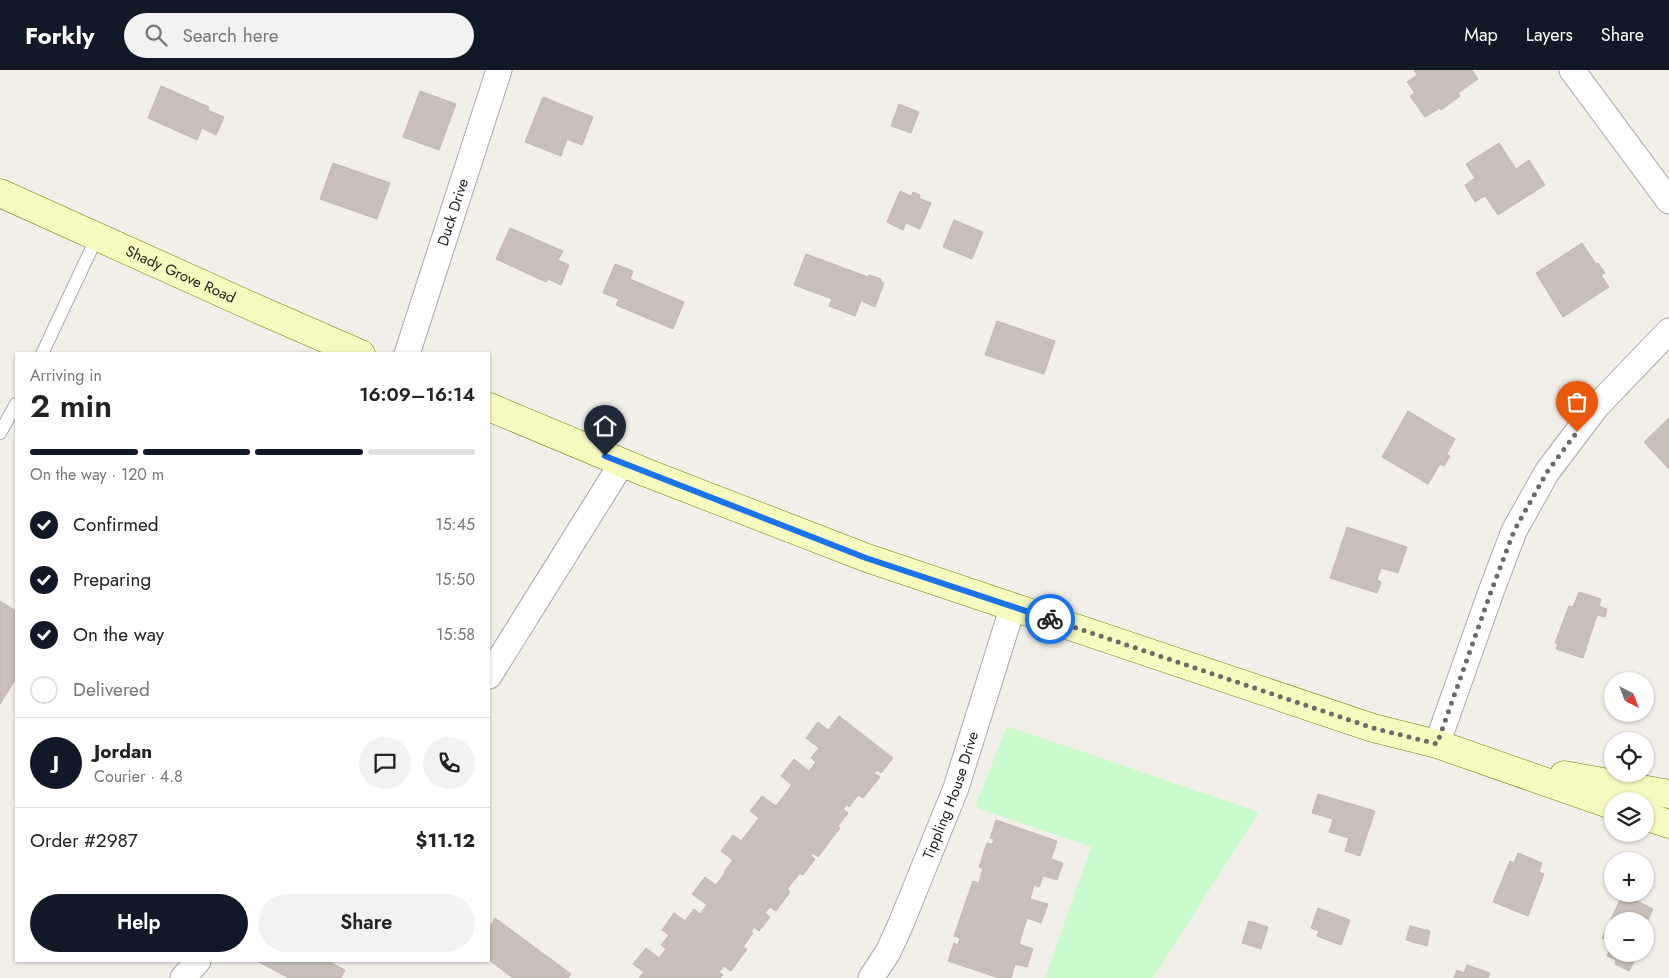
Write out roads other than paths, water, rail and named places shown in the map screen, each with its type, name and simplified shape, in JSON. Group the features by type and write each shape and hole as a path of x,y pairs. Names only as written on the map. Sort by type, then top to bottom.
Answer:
{"main road":[{"name":"Shady Grove Road","path":"0,193 356,352"},
{"path":"490,408 866,558 1373,728 1437,744 1478,760 1604,802"},
{"path":"1478,760 1669,794"},
{"path":"1654,819 1669,824"}],"street":[{"name":"Duck Drive","path":"408,352 499,70"},
{"path":"1572,70 1669,201"},
{"path":"1437,744 1511,539 1542,480 1597,406 1669,332"},
{"path":"490,674 622,462"},
{"name":"Tippling House Drive","path":"873,977 888,952 900,926 956,788 1013,606"},
{"path":"183,978 197,962"}],"lane":[{"path":"43,352 97,237"},
{"path":"0,433 15,406"}]}
